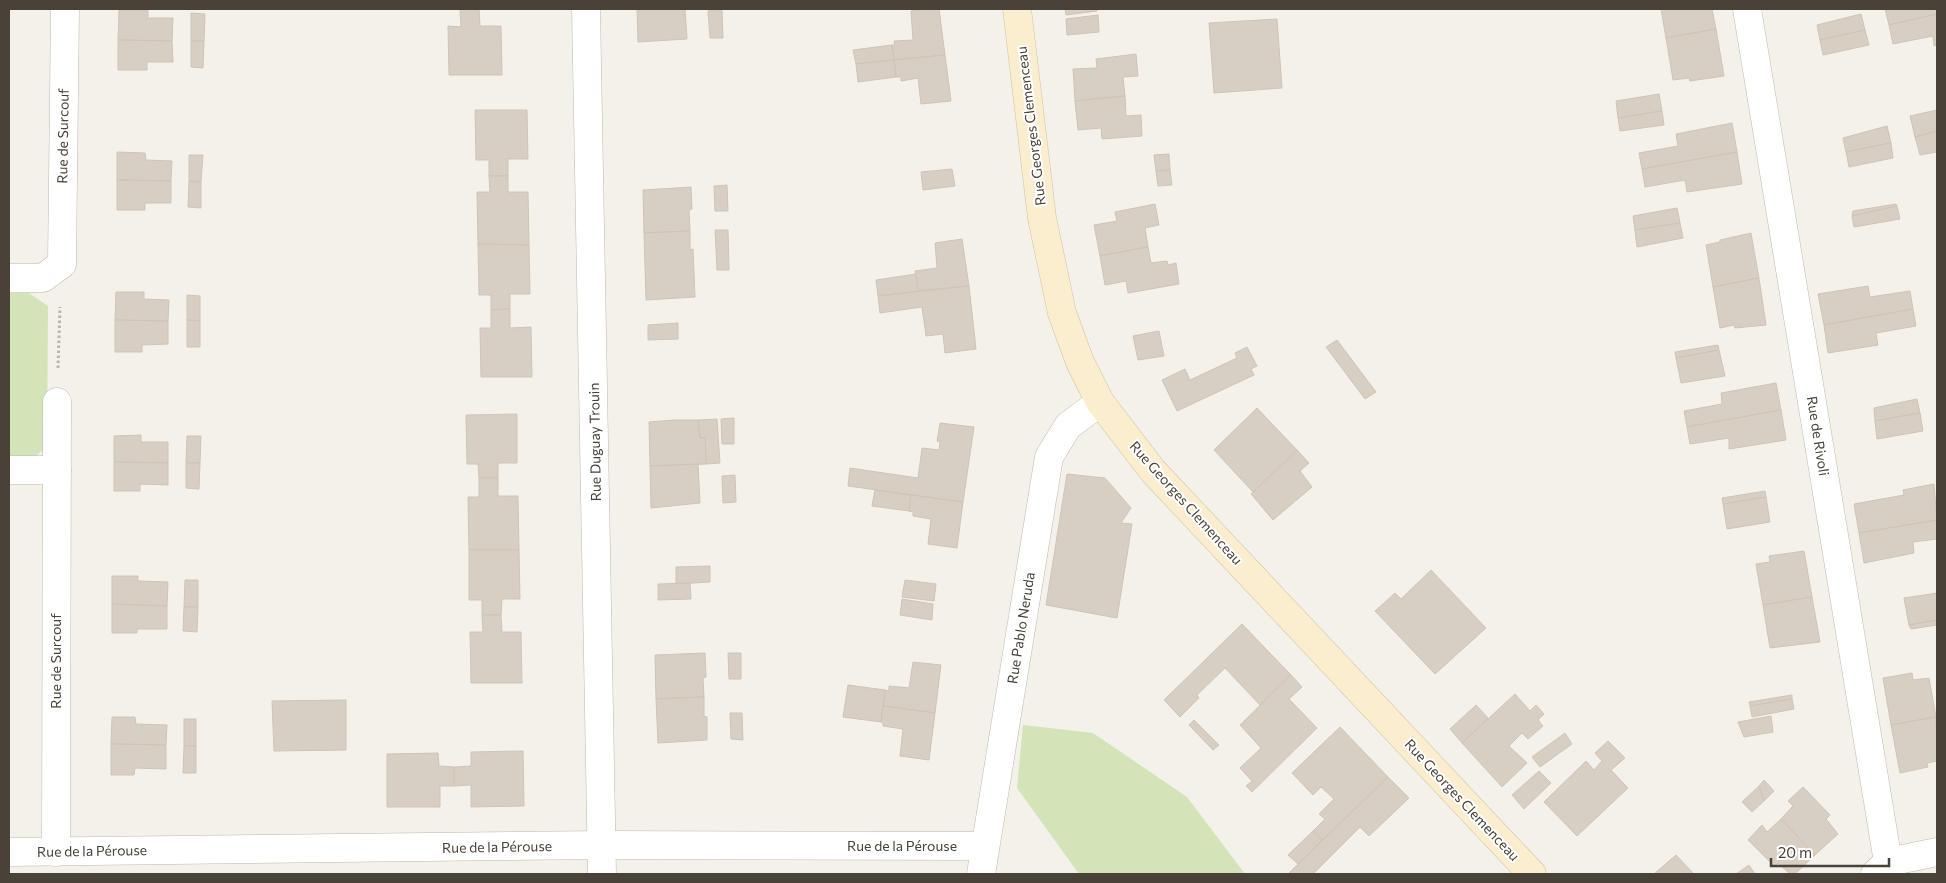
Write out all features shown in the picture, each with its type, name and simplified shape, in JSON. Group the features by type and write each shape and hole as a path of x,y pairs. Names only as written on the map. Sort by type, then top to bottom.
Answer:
{"main road":[{"name":"Rue Georges Clemenceau","path":"1017,9 1042,218 1062,313 1080,362 1100,402 1153,471 1532,874"}],"street":[{"name":"Rue de Surcouf","path":"62,264 65,9"},
{"name":"Rue Duguay Trouin","path":"586,9 603,845 602,874"},
{"name":"Rue de Rivoli","path":"1747,9 1882,868"},
{"path":"9,278 43,278 62,264"},
{"name":"Rue de Surcouf","path":"56,852 57,402"},
{"name":"Rue Pablo Neruda","path":"981,874 1049,457 1068,426 1100,402"},
{"path":"9,470 57,470"},
{"name":"Rue de la Pérouse","path":"9,852 603,845 985,846"},
{"path":"1882,868 1937,852"}],"path":[{"path":"57,402 62,264"}],"green space":[{"path":"9,293 29,293 48,306 47,445 31,462 9,461"},
{"path":"1023,725 1093,733 1187,797 1245,874 1079,874 1017,788"}],"building":[{"path":"460,9 479,9 480,26 501,26 502,75 449,75 448,26 461,27"},
{"path":"637,9 685,9 687,39 638,42"},
{"path":"722,9 723,38 710,38 708,11"},
{"path":"939,9 945,55 894,60 892,45 895,45 894,41 913,40 911,11"},
{"path":"1065,9 1097,9 1097,11 1066,15"},
{"path":"1661,9 1712,9 1716,29 1666,38"},
{"path":"1885,9 1937,9 1937,14 1889,25"},
{"path":"119,10 148,10 148,18 173,18 172,41 118,40"},
{"path":"191,13 205,14 204,41 191,41"},
{"path":"1861,14 1865,30 1820,40 1817,25"},
{"path":"1937,14 1937,45 1934,46 1933,36 1893,44 1889,25"},
{"path":"1098,15 1099,32 1067,35 1066,19"},
{"path":"1277,19 1282,88 1214,93 1209,23"},
{"path":"1716,29 1724,76 1690,81 1689,78 1673,80 1666,38"},
{"path":"1865,30 1869,45 1823,55 1820,40"},
{"path":"118,40 172,41 173,62 147,62 147,70 118,70"},
{"path":"191,41 204,41 203,68 191,67"},
{"path":"892,45 894,60 856,64 853,50"},
{"path":"1136,54 1138,76 1123,77 1125,96 1075,101 1073,69 1097,68 1096,59"},
{"path":"945,55 951,101 921,104 918,78 901,81 901,77 896,77 894,60"},
{"path":"894,60 896,77 858,82 856,64"},
{"path":"1659,94 1662,111 1618,118 1616,101"},
{"path":"1125,96 1126,116 1141,115 1142,136 1102,139 1101,128 1078,130 1075,101"},
{"path":"475,110 527,110 528,159 508,159 508,176 489,176 489,160 476,160"},
{"path":"1937,110 1937,131 1915,137 1910,116"},
{"path":"1662,111 1664,125 1620,131 1618,118"},
{"path":"1732,123 1737,152 1642,169 1639,153 1678,146 1676,134"},
{"path":"1887,126 1891,143 1846,152 1843,138"},
{"path":"1937,131 1937,152 1920,155 1915,137"},
{"path":"1891,143 1893,158 1849,167 1846,152"},
{"path":"117,152 145,153 146,160 172,161 171,181 117,180"},
{"path":"1737,152 1742,184 1687,192 1685,180 1645,187 1642,169"},
{"path":"1169,154 1170,170 1156,171 1154,155"},
{"path":"189,155 203,155 201,182 189,181"},
{"path":"952,169 955,186 923,190 921,172"},
{"path":"1170,170 1172,185 1158,186 1156,171"},
{"path":"489,176 508,176 508,192 528,192 529,245 478,244 477,192 490,192"},
{"path":"117,180 171,181 171,203 145,203 145,210 117,210"},
{"path":"189,181 201,182 201,208 188,207"},
{"path":"727,185 728,211 715,211 714,186"},
{"path":"691,187 690,231 644,233 643,190"},
{"path":"1155,204 1159,225 1145,228 1148,247 1100,256 1094,225 1117,221 1115,212"},
{"path":"1896,204 1897,206 1852,216 1853,211"},
{"path":"1897,206 1900,219 1854,227 1852,216"},
{"path":"1677,208 1680,223 1635,230 1633,216"},
{"path":"1680,223 1683,238 1637,247 1635,230"},
{"path":"715,230 728,230 729,270 717,270"},
{"path":"690,231 690,250 693,249 695,297 646,300 644,233"},
{"path":"1751,233 1759,278 1713,287 1706,245"},
{"path":"962,239 969,286 918,291 915,271 937,268 935,243"},
{"path":"478,244 529,245 530,294 510,294 510,309 491,310 491,295 479,295"},
{"path":"1148,247 1151,263 1167,261 1168,265 1176,263 1179,284 1128,293 1126,281 1105,285 1100,256"},
{"path":"916,274 918,291 878,296 876,280"},
{"path":"1759,278 1766,325 1735,328 1734,325 1720,328 1713,287"},
{"path":"969,286 976,349 945,353 943,334 926,336 922,307 880,313 878,296"},
{"path":"1868,286 1870,297 1910,291 1913,309 1824,325 1818,294"},
{"path":"116,292 144,292 144,299 169,300 168,321 115,320"},
{"path":"187,295 200,296 200,321 187,320"},
{"path":"510,309 510,328 531,327 532,377 481,377 480,328 491,328 491,310"},
{"path":"1913,309 1916,326 1876,333 1878,345 1828,353 1824,325"},
{"path":"115,320 168,321 168,344 142,345 142,352 115,352"},
{"path":"187,320 200,321 200,347 187,347"},
{"path":"678,323 678,339 648,340 648,325"},
{"path":"1159,331 1164,356 1138,360 1133,336"},
{"path":"1337,340 1376,392 1365,399 1326,347"},
{"path":"1718,345 1719,350 1676,358 1675,352"},
{"path":"1247,347 1257,366 1251,369 1254,375 1177,411 1162,380 1185,369 1190,380 1237,358 1235,353"},
{"path":"1719,350 1725,376 1681,383 1676,358"},
{"path":"1776,383 1781,410 1687,427 1684,411 1722,404 1721,393"},
{"path":"1917,399 1920,413 1875,421 1874,408"},
{"path":"1257,408 1297,450 1253,492 1214,450"},
{"path":"1781,410 1786,440 1729,449 1729,438 1690,444 1687,427"},
{"path":"1920,413 1923,431 1877,439 1875,421"},
{"path":"517,414 517,463 498,463 498,478 479,478 478,464 467,464 466,415"},
{"path":"734,418 734,444 722,444 721,419"},
{"path":"717,419 720,463 706,464 705,438 700,438 698,420"},
{"path":"698,420 700,438 705,438 706,464 650,466 649,422"},
{"path":"940,423 974,427 963,502 848,486 850,468 918,478 922,448 939,450 940,442 937,441"},
{"path":"141,435 141,442 168,442 168,463 114,462 114,436"},
{"path":"187,436 201,436 200,463 186,463"},
{"path":"1297,450 1309,463 1300,471 1312,487 1273,520 1251,494"},
{"path":"114,462 168,463 168,485 140,484 140,491 114,491"},
{"path":"186,463 200,463 199,489 186,488"},
{"path":"698,464 700,503 651,508 650,466"},
{"path":"1067,474 1105,478 1131,508 1121,523 1132,524 1117,618 1046,605"},
{"path":"735,475 736,502 723,503 722,476"},
{"path":"479,478 498,478 498,496 518,496 519,550 469,550 468,497 479,497"},
{"path":"1934,484 1937,520 1859,533 1854,504 1904,495 1903,490"},
{"path":"875,490 911,495 909,511 872,506"},
{"path":"1765,491 1766,497 1723,504 1722,498"},
{"path":"911,495 963,502 957,548 928,544 931,519 913,516 913,512 909,511"},
{"path":"1766,497 1770,522 1727,529 1723,504"},
{"path":"1937,520 1937,539 1913,542 1914,553 1864,563 1859,533"},
{"path":"469,550 519,550 520,599 502,599 501,615 482,615 482,600 469,600"},
{"path":"1804,551 1812,597 1763,605 1756,564 1770,562 1769,556"},
{"path":"710,566 710,582 676,584 676,567"},
{"path":"1431,570 1486,628 1435,674 1375,611 1395,593 1401,599"},
{"path":"112,576 138,576 138,581 168,582 167,606 112,604"},
{"path":"185,580 198,580 198,607 184,607"},
{"path":"905,580 936,584 934,601 902,597"},
{"path":"690,583 691,599 658,600 658,584"},
{"path":"1937,593 1937,620 1909,625 1904,598"},
{"path":"1812,597 1820,642 1770,648 1763,605"},
{"path":"902,599 933,604 932,620 900,615"},
{"path":"112,604 167,606 167,629 137,629 137,633 112,633"},
{"path":"184,607 198,607 197,632 183,631"},
{"path":"482,615 501,615 502,632 521,632 522,683 471,683 470,632 483,632"},
{"path":"1937,620 1937,625 1911,629 1909,625"},
{"path":"1242,624 1291,675 1260,705 1225,668 1197,695 1199,698 1180,717 1164,700"},
{"path":"705,653 706,677 703,678 704,697 656,699 655,655"},
{"path":"728,653 741,653 741,679 729,679"},
{"path":"913,662 941,665 935,713 883,706 885,690 889,691 889,686 909,688"},
{"path":"1912,673 1913,680 1929,678 1936,717 1891,725 1883,678"},
{"path":"1291,675 1302,687 1289,699 1317,728 1252,792 1246,786 1252,781 1240,768 1261,748 1240,725"},
{"path":"848,685 885,690 881,722 843,717"},
{"path":"1515,694 1530,711 1536,705 1544,714 1538,720 1543,726 1528,739 1522,733 1509,746 1527,763 1502,787 1462,743"},
{"path":"1792,695 1792,699 1750,706 1749,702"},
{"path":"704,697 704,716 707,717 707,740 658,743 656,699"},
{"path":"1792,699 1794,709 1752,717 1750,706"},
{"path":"346,700 346,750 274,751 272,701"},
{"path":"1476,705 1488,718 1462,743 1450,729"},
{"path":"883,706 935,713 929,760 900,756 903,729 883,726 881,722"},
{"path":"730,713 742,713 743,740 731,739"},
{"path":"1771,716 1773,732 1744,737 1738,722"},
{"path":"112,717 135,717 136,724 167,725 166,745 111,744"},
{"path":"1936,717 1937,761 1927,763 1928,767 1900,773 1891,725"},
{"path":"184,719 196,719 196,746 184,746"},
{"path":"1194,720 1219,745 1213,750 1189,725"},
{"path":"1340,727 1388,777 1322,840 1313,831 1325,819 1319,814 1334,799 1321,787 1313,795 1292,773"},
{"path":"1565,733 1572,744 1540,767 1532,757"},
{"path":"1608,741 1625,758 1611,770 1628,788 1577,836 1544,802 1586,761 1594,770 1602,761 1595,753"},
{"path":"111,744 166,745 166,769 135,768 134,775 111,775"},
{"path":"184,746 196,746 196,773 183,773"},
{"path":"523,751 524,806 471,807 471,785 454,786 454,767 471,766 471,752"},
{"path":"438,753 439,766 454,767 454,786 440,786 440,807 387,807 387,754"},
{"path":"1539,771 1551,783 1524,809 1512,795"},
{"path":"1388,777 1409,798 1369,836 1360,827 1313,874 1289,873"},
{"path":"1764,780 1774,791 1764,801 1759,786"},
{"path":"1759,786 1764,801 1752,812 1742,802"},
{"path":"1803,787 1830,815 1826,819 1838,834 1815,855 1781,819 1793,806 1788,801"},
{"path":"1781,819 1815,855 1795,874 1790,874 1778,863 1775,867 1748,840 1762,825 1767,832"},
{"path":"1313,831 1322,840 1298,864 1288,855"},
{"path":"1676,855 1694,874 1654,874"},
{"path":"1749,865 1755,874 1736,874"}]}
